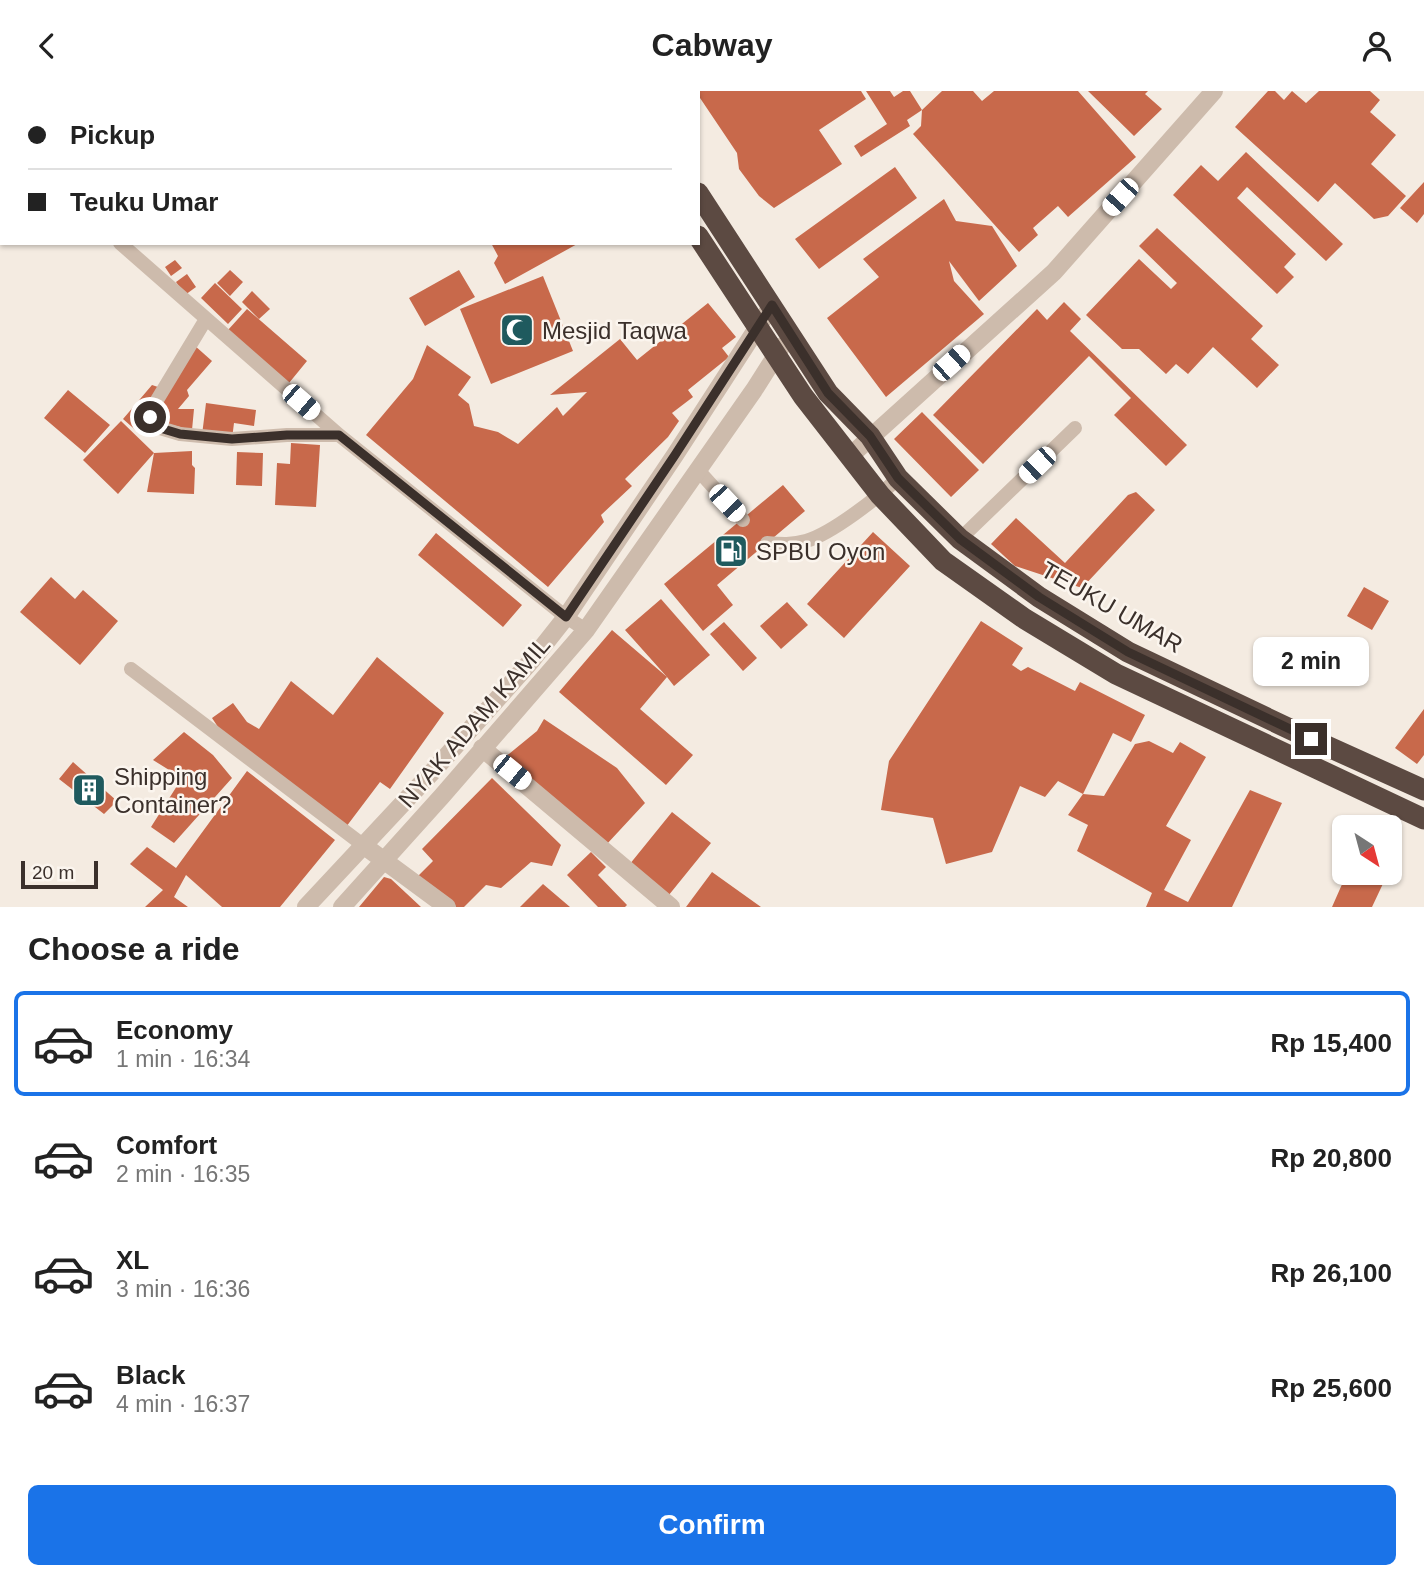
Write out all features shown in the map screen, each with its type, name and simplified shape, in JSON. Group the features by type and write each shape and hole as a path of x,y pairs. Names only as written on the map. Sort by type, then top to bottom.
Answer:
{"highway":[{"name":"TEUKU UMAR","path":"700,196 828,393 870,436 898,478 960,539 1039,597 1128,652 1424,790"},
{"path":"700,239 803,396 849,457 880,495 943,561 1025,619 1128,680 1424,819"}],"street":[{"path":"849,457 1054,272 1214,91"},
{"path":"306,907 523,670 566,617 772,305"},
{"name":"NYAK ADAM KAMIL","path":"342,907 586,630 790,333"},
{"path":"482,748 671,907"},
{"path":"363,845 447,907"}],"lane":[{"path":"122,245 339,435 566,617 586,630"},
{"path":"206,319 150,410 152,420 160,428 180,434 232,439 339,435"},
{"path":"960,539 1075,428"},
{"path":"697,469 743,520"},
{"path":"767,543 797,543 818,536 880,495 898,478"},
{"path":"131,669 363,845"}],"building":[{"path":"700,91 861,91 866,99 819,130 842,164 774,208 759,196 739,169 737,153 700,98"},
{"path":"866,91 890,91 894,97 903,91 910,91 922,110 907,120 910,126 861,157 854,146 887,124"},
{"path":"942,91 973,91 982,101 994,91 1078,91 1136,157 1068,217 1058,206 1033,228 1038,235 1019,252 913,134 921,126 922,110"},
{"path":"1088,91 1148,91 1145,94 1162,109 1134,136"},
{"path":"1268,91 1275,91 1284,100 1292,91 1306,103 1319,91 1370,91 1380,100 1370,112 1396,135 1371,164 1406,196 1388,216 1374,219 1335,183 1318,202 1235,127"},
{"path":"1246,152 1343,244 1326,261 1247,187 1237,198 1296,254 1284,267 1294,277 1277,294 1173,195 1201,165 1218,181"},
{"path":"895,167 917,198 819,269 795,239"},
{"path":"1424,182 1424,214 1417,223 1400,208"},
{"path":"944,199 956,221 992,226 1017,266 979,301 949,261 954,281 984,314 886,397 827,318 879,277 863,259"},
{"path":"1157,228 1263,326 1251,339 1279,365 1257,388 1213,347 1188,374 1176,364 1166,374 1139,349 1122,349 1086,315 1139,259 1171,289 1177,283 1139,246"},
{"path":"492,245 575,245 505,284 494,263 498,256"},
{"path":"175,260 182,268 171,276 165,267"},
{"path":"230,270 243,282 230,296 217,283"},
{"path":"459,270 475,297 425,326 409,298"},
{"path":"187,274 196,287 185,295 176,282"},
{"name":"Mesjid Taqwa","path":"543,276 573,351 491,384 460,309"},
{"path":"215,283 242,309 228,324 201,298"},
{"path":"252,291 270,309 259,319 242,302"},
{"path":"1064,302 1081,319 1070,331 1187,445 1166,466 1114,415 1131,398 1089,356 983,464 933,415 1037,309 1047,320"},
{"path":"708,303 736,337 722,348 729,357 688,390 693,397 672,413 679,421 668,437 625,479 632,486 601,515 604,522 548,587 366,435 413,379 427,345 471,377 458,395 469,404 474,426 498,432 518,444 557,407 563,416 587,392 550,395 620,339 637,360"},
{"path":"247,309 307,361 289,383 228,330"},
{"path":"194,345 212,361 187,390 189,396 178,409 194,409 192,430 152,420 140,434 123,419 152,385 158,387"},
{"path":"68,390 110,425 85,453 44,418"},
{"path":"206,403 256,410 254,426 234,423 232,439 202,435"},
{"path":"922,412 979,470 951,497 894,439"},
{"path":"121,421 154,453 118,494 83,460"},
{"path":"291,443 320,445 316,507 275,505 277,463 290,464"},
{"path":"192,451 192,465 195,468 194,494 147,492 154,453"},
{"path":"237,452 263,453 262,486 236,485"},
{"name":"SPBU Oyon","path":"783,485 805,511 717,585 733,605 703,631 664,584"},
{"path":"1136,492 1155,510 1082,588 1015,566 991,544 1016,518 1065,563 1128,495"},
{"path":"873,532 910,566 844,638 807,604"},
{"path":"436,533 522,605 503,627 418,555"},
{"path":"51,577 75,599 83,590 118,621 80,665 20,612"},
{"path":"1364,587 1389,601 1372,630 1347,616"},
{"path":"661,599 710,655 674,686 625,630"},
{"path":"787,602 808,625 781,649 760,626"},
{"path":"981,621 1023,648 1012,665 1021,671 1028,667 1075,691 1080,682 1145,715 1131,742 1113,733 1083,794 1058,781 1045,797 1020,786 992,852 946,864 933,818 881,810 889,761"},
{"path":"724,622 757,658 743,671 710,634"},
{"path":"612,630 667,677 640,709 693,755 666,785 559,692"},
{"path":"377,657 444,713 390,789 380,782 346,827 224,736 212,718 233,703 247,722 259,729 291,681 333,715"},
{"path":"1424,709 1424,755 1417,764 1395,748"},
{"path":"544,719 617,768 645,803 606,845 499,762 537,731"},
{"path":"184,732 213,755 232,778 174,843 151,827 182,778 153,760"},
{"path":"1149,741 1173,753 1180,742 1206,757 1166,826 1191,840 1164,890 1188,902 1250,790 1282,803 1232,907 1146,907 1152,893 1077,851 1088,825 1068,815 1083,794 1104,796 1135,744"},
{"name":"Shipping Container?","path":"73,762 117,801 104,814 59,779"},
{"path":"247,771 335,840 280,907 222,907 186,875 174,897 188,907 145,907 163,890 130,864 147,847 176,868"},
{"path":"492,778 561,845 552,866 531,862 501,888 486,885 464,907 450,907 418,876 433,861 422,849"},
{"path":"672,812 711,843 664,901 625,870"},
{"path":"591,852 606,867 598,875 627,905 625,907 598,907 567,875"},
{"path":"712,872 761,907 686,907"},
{"path":"384,877 391,879 421,907 359,907"},
{"path":"543,884 570,907 520,907"},
{"path":"1342,885 1382,885 1372,907 1332,907"}],"place":[{"name":"Mesjid Taqwa","path":"517,330"},
{"name":"SPBU Oyon","path":"731,551"},
{"name":"Shipping Container?","path":"89,790"}],"route":[{"path":"150,417 168,432 232,439 252,436 339,435 566,617 772,305 828,393 870,436 898,478 960,539 1039,597 1128,652 1311,739"}]}
